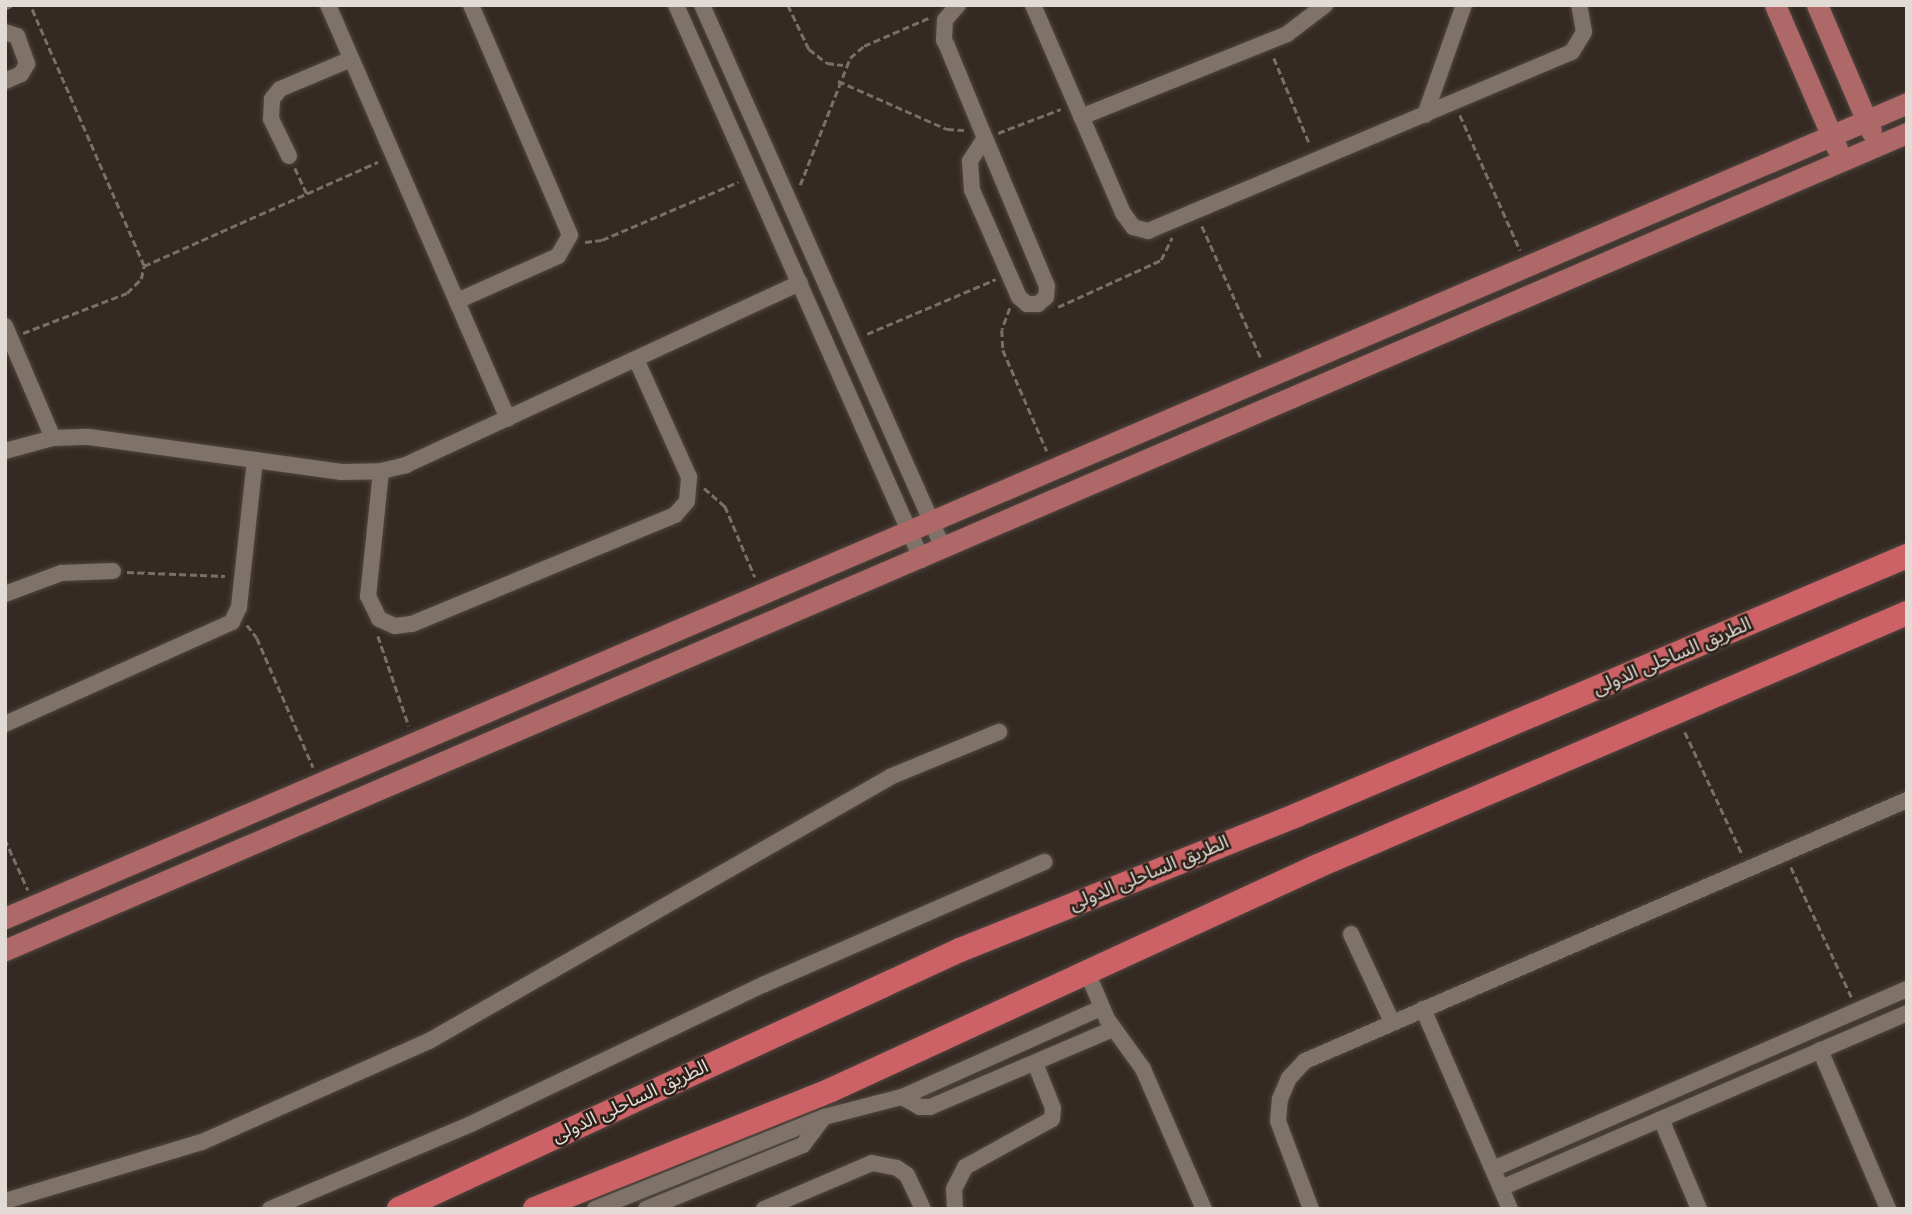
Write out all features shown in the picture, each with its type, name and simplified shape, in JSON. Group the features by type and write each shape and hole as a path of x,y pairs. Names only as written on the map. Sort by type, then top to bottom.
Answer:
{"highway":[{"name":"الطريق الساحلى الدولى","path":"399,1209 960,950 1310,810 1907,556"},
{"path":"535,1209 770,1116 1318,866 1907,613"}],"main road":[{"path":"1775,5 1842,161"},
{"path":"1816,5 1877,146"},
{"path":"5,918 932,524 1907,103"},
{"path":"5,950 944,550 1907,133"}],"street":[{"path":"328,5 508,418"},
{"path":"457,301 558,256 570,235 471,5"},
{"path":"676,5 922,559"},
{"path":"702,5 944,550"},
{"path":"958,5 944,20 943,33 1047,286 1046,297 1038,304 1027,304 1019,297 969,181 973,153 985,138"},
{"path":"1033,5 1125,218 1148,231 1168,225 1573,52 1584,32 1579,5"},
{"path":"1078,110 1300,28 1325,5"},
{"path":"1425,115 1464,5"},
{"path":"5,32 17,36 27,64 21,75 5,81"},
{"path":"289,156 271,120 276,93 351,59"},
{"path":"5,451 53,438 89,437 342,472 381,471 406,465 800,283"},
{"path":"8,332 53,438"},
{"path":"381,471 368,596 379,619 395,626 412,624 675,515 687,501 690,485 636,359"},
{"path":"5,724 218,632 236,617 256,460"},
{"path":"5,594 61,573 113,571"},
{"path":"5,1201 202,1142 429,1041 892,776 999,732"},
{"path":"1311,1209 1284,1143 1278,1121 1280,1099 1289,1077 1305,1061 1907,800"},
{"path":"270,1209 471,1124 765,984 1044,862"},
{"path":"1351,934 1392,1022"},
{"path":"1087,972 1113,1029 1143,1069 1204,1209"},
{"path":"1493,1169 1907,989"},
{"path":"595,1209 824,1117 902,1097 1101,1007"},
{"path":"1423,1009 1510,1209"},
{"path":"1501,1188 1907,1013"},
{"path":"902,1097 920,1107 930,1107 1113,1029"},
{"path":"1820,1050 1888,1209"},
{"path":"955,1209 954,1189 965,1167 1052,1119 1053,1108 1035,1063"},
{"path":"646,1209 803,1145 824,1117"},
{"path":"1661,1119 1699,1209"},
{"path":"764,1209 872,1163 897,1168 907,1175 923,1209"}],"path":[{"path":"5,9 13,5"},
{"path":"8,332 127,293 141,279 144,266 30,5"},
{"path":"788,5 814,54 845,65"},
{"path":"792,208 845,65 864,46 934,16"},
{"path":"1267,42 1317,161"},
{"path":"838,81 947,130 967,129 979,123"},
{"path":"1455,102 1527,267"},
{"path":"985,138 1078,110"},
{"path":"144,266 393,155"},
{"path":"289,156 307,194"},
{"path":"570,235 595,242 752,176"},
{"path":"1196,213 1269,378"},
{"path":"1038,304 1056,308 1161,260 1172,240 1168,225"},
{"path":"851,340 1009,274"},
{"path":"1019,297 1004,320 1003,350 1055,470"},
{"path":"690,485 712,493 725,506 762,595"},
{"path":"113,571 242,576"},
{"path":"236,617 257,638 321,784"},
{"path":"379,619 380,649 416,744"},
{"path":"1676,712 1749,868"},
{"path":"5,839 34,906"},
{"path":"1785,853 1857,1011"}]}
